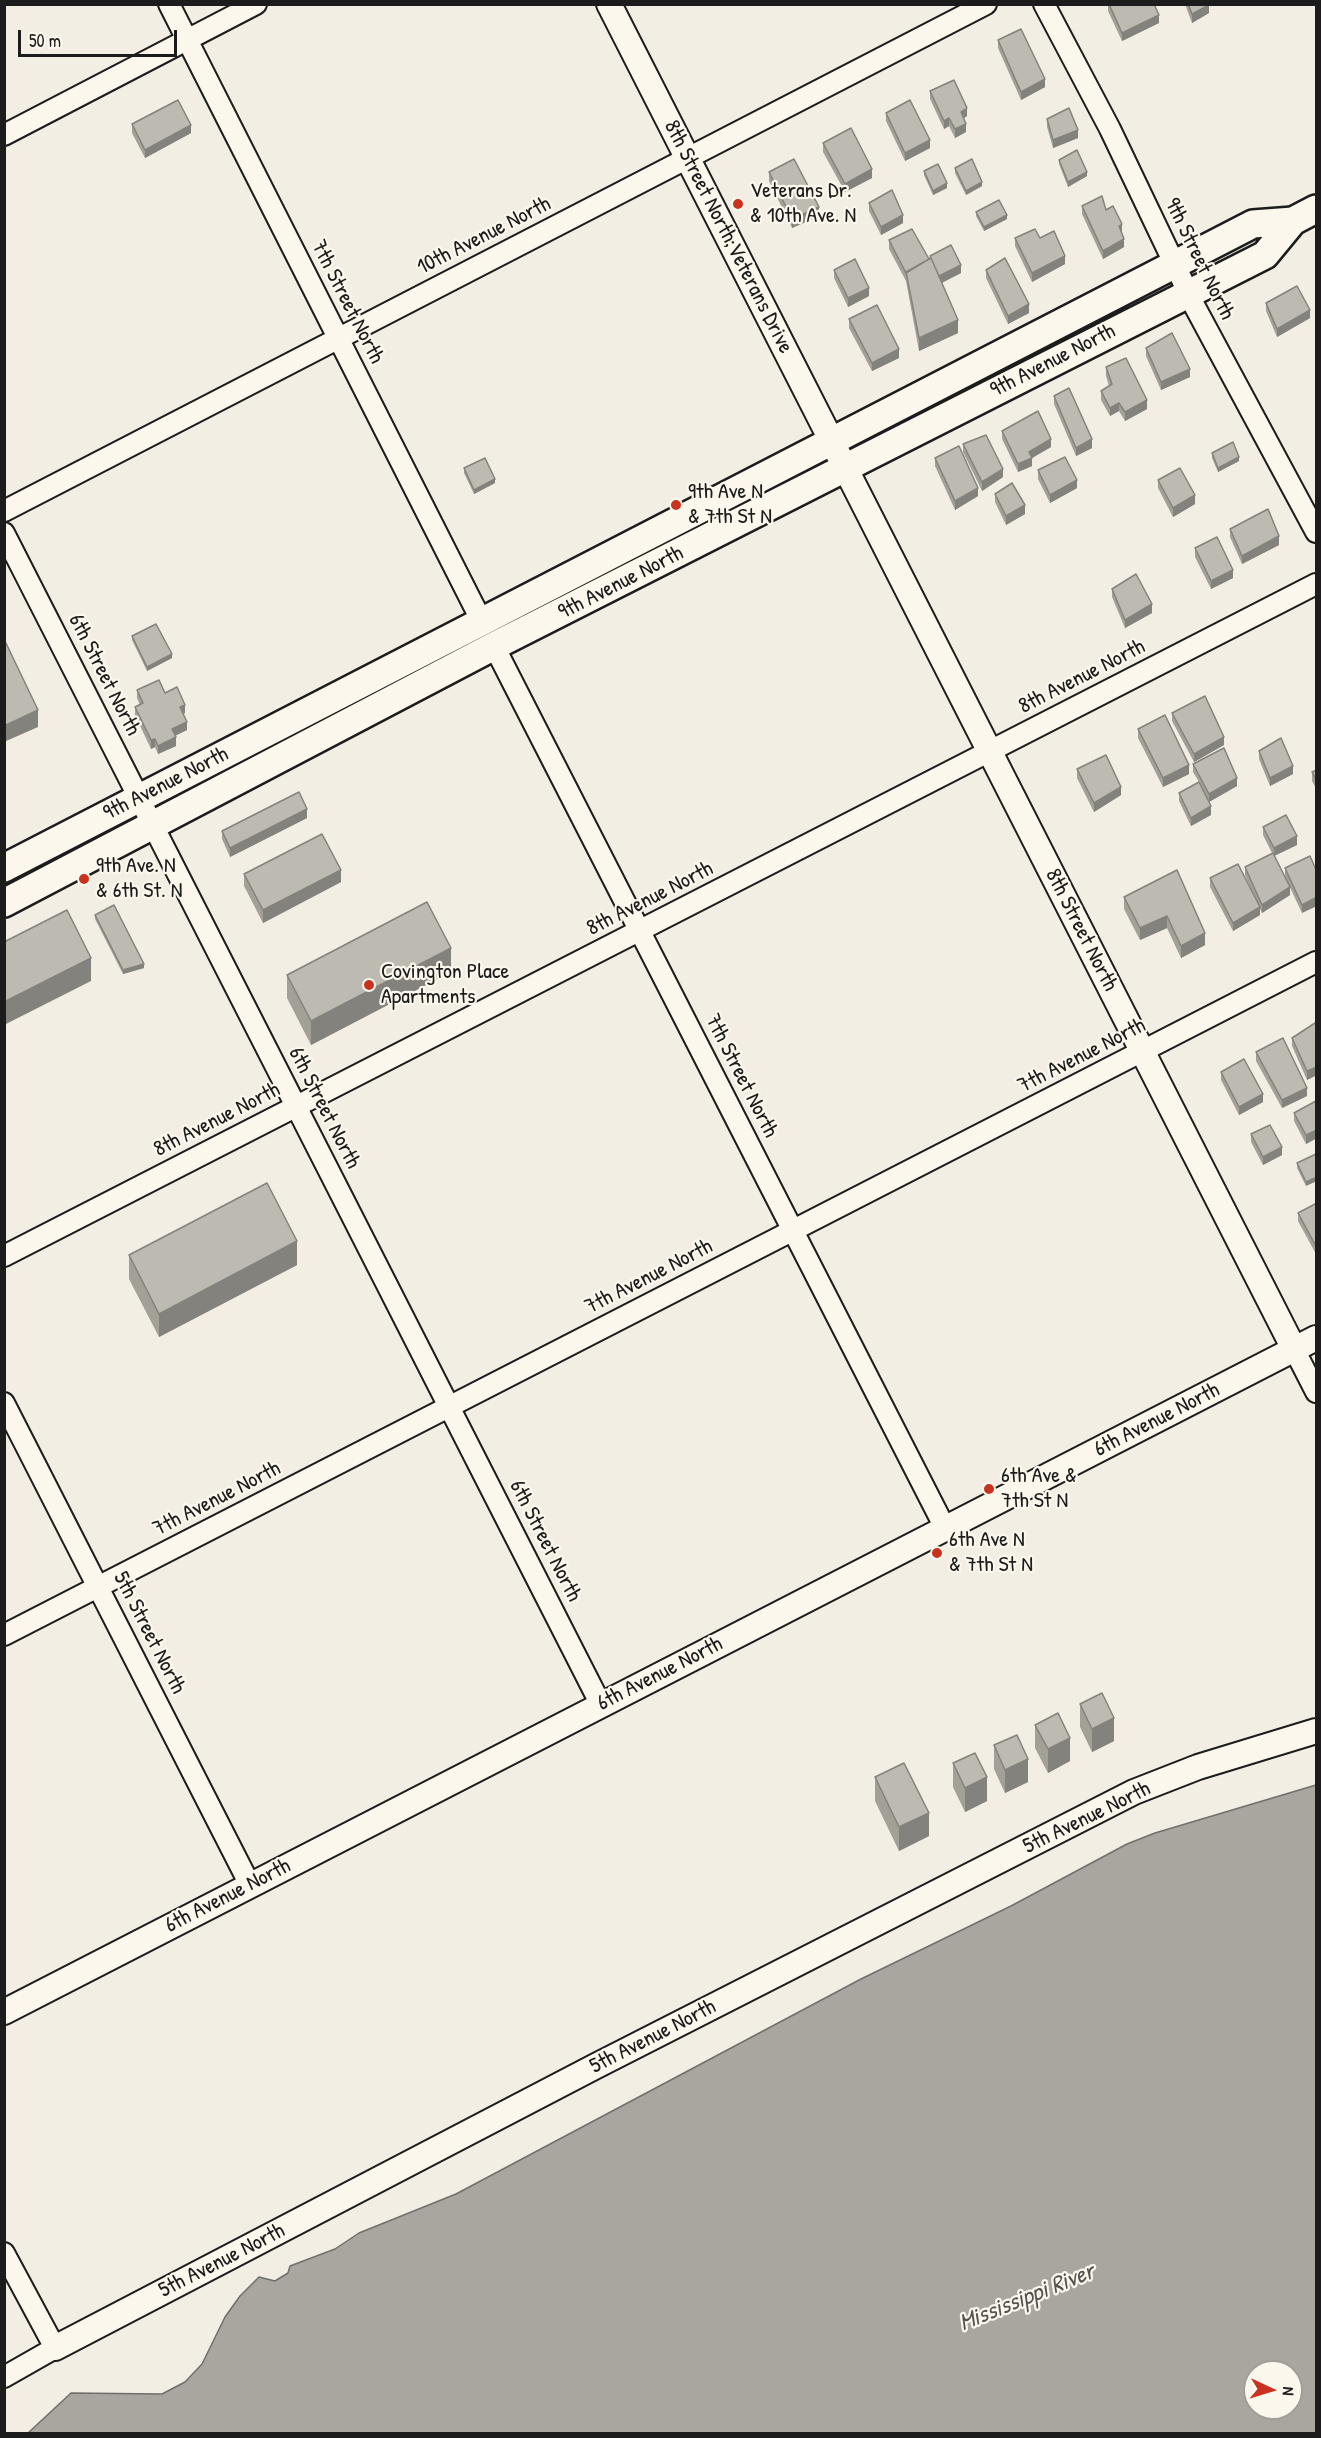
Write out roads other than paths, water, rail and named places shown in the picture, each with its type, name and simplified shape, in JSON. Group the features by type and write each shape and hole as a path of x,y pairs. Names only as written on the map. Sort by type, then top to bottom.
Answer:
{"main road":[{"name":"9th Avenue North","path":"4,867 1253,224 1293,221 1317,209"},
{"name":"9th Avenue North","path":"4,903 494,646 845,469 1188,292 1265,255 1293,221"}],"street":[{"name":"7th Street North","path":"169,4 482,622"},
{"path":"4,135 255,4"},
{"name":"8th Street North;Veterans Drive","path":"609,4 845,469"},
{"name":"10th Avenue North","path":"4,511 986,4"},
{"name":"9th Street North","path":"1044,4 1110,129 1174,266 1317,532"},
{"name":"8th Street North","path":"845,469 1317,1392"},
{"name":"6th Street North","path":"4,533 601,1705"},
{"name":"8th Avenue North","path":"4,1257 1317,584"},
{"name":"7th Street North","path":"494,646 945,1528"},
{"name":"7th Avenue North","path":"4,1635 1317,962"},
{"name":"6th Avenue North","path":"4,2012 1317,1338"},
{"name":"5th Street North","path":"4,1403 250,1885"},
{"name":"5th Avenue North","path":"4,2377 55,2348 596,2066 1134,1792 1198,1767 1317,1731"},
{"path":"4,2253 55,2348"}],"water":[{"name":"Mississippi River","path":"1316,1785 1316,2433 28,2433 71,2393 162,2394 185,2382 202,2364 225,2317 240,2296 259,2277 275,2281 288,2273 290,2266 335,2249 359,2233 456,2194 861,1979 1011,1906 1127,1844 1155,1833"}],"place":[{"name":"Veterans Dr. & 10th Ave. N","path":"738,204"},
{"name":"9th Ave N & 7th St N","path":"676,505"},
{"name":"9th Ave. N & 6th St. N","path":"84,879"},
{"name":"Covington Place Apartments","path":"369,985"},
{"name":"6th Ave & 7th St N","path":"989,1489"},
{"name":"6th Ave N & 7th St N","path":"937,1553"}]}
